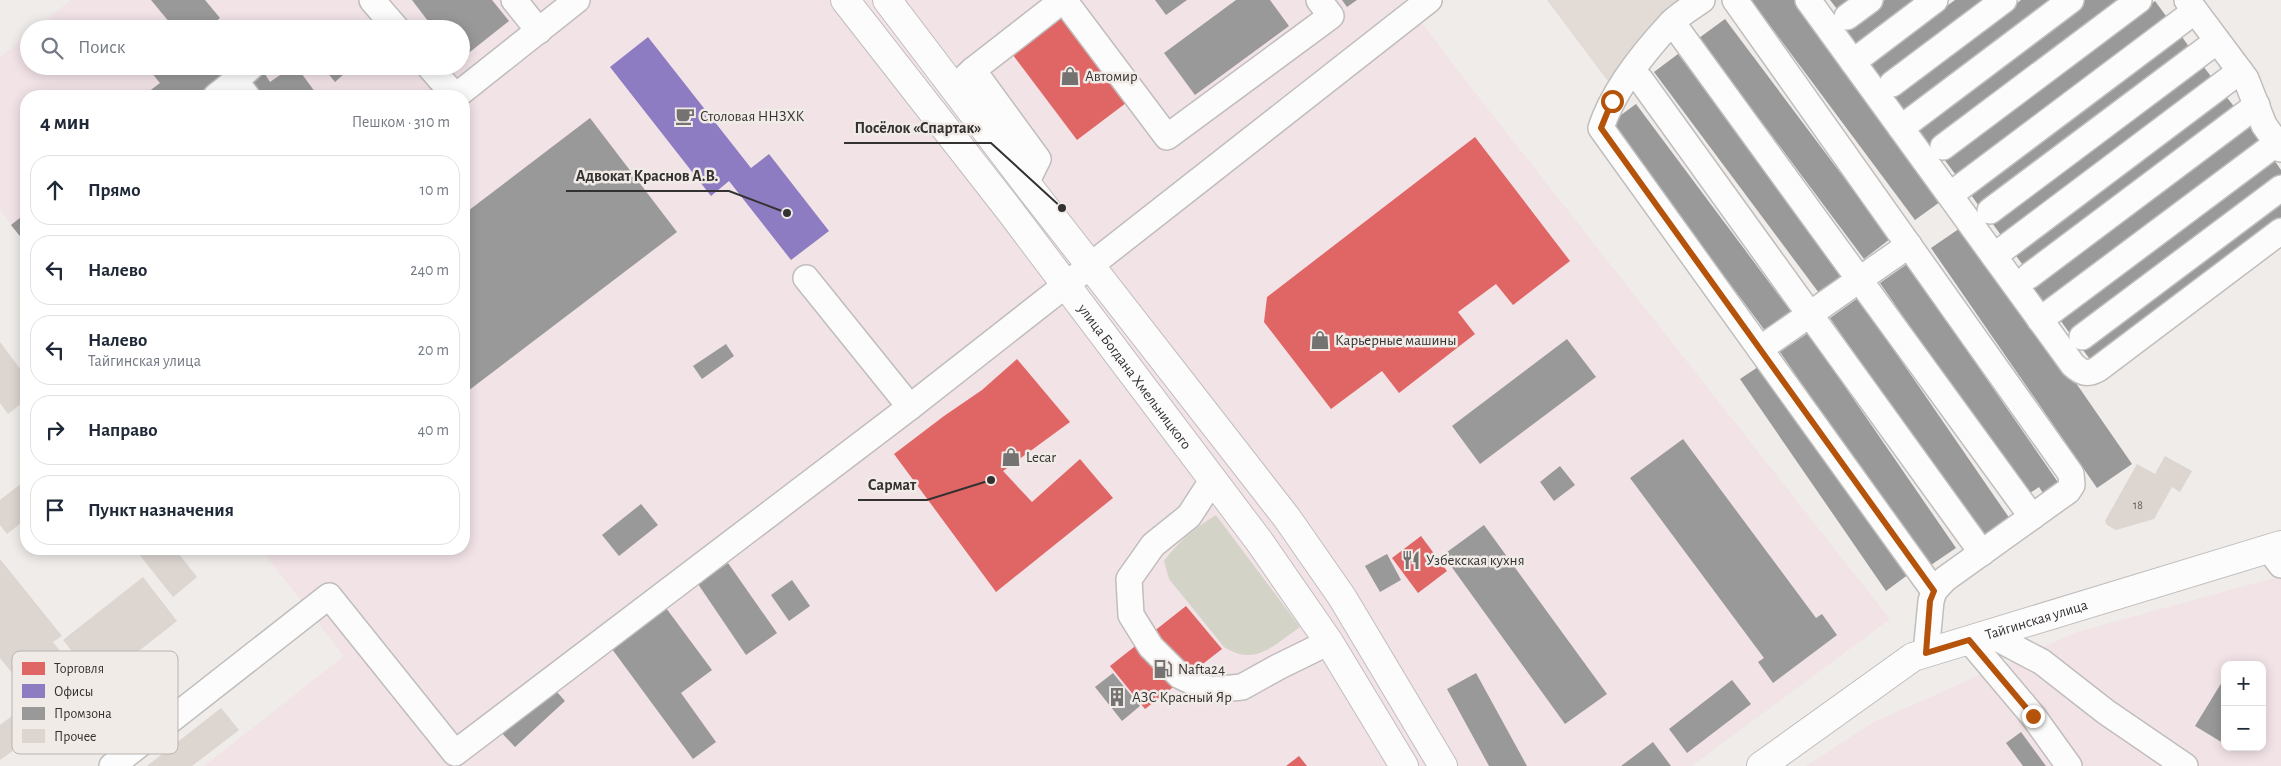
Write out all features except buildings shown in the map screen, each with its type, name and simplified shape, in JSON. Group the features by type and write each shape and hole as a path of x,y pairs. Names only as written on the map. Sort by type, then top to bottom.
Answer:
{"main road":[{"name":"улица Богдана Хмельницкого","path":"845,0 1213,478 1259,541 1328,642 1404,766"},
{"path":"887,0 963,79 1026,183 1287,518 1342,596 1443,766"},
{"path":"1259,541 1287,518"},
{"name":"Тайгинская улица","path":"1761,766 1913,657 2277,553"}],"lane":[{"path":"372,0 389,20"},
{"path":"514,0 539,31"},
{"path":"463,90 577,0"},
{"path":"963,79 1064,0 1167,137 1331,16 1319,0"},
{"path":"178,714 329,596 455,753 910,407 1064,284 1429,0"},
{"path":"1702,0 1672,22 1620,88 1601,128 1934,591"},
{"path":"1734,0 2072,474 2072,486 2068,491 1945,579 1934,591 1930,601 1926,653"},
{"path":"1808,0 2040,320 2081,373 2089,373 2281,231"},
{"path":"1847,17 1870,0"},
{"path":"1853,62 1935,0"},
{"path":"1892,84 2004,0"},
{"path":"1901,128 2071,0"},
{"path":"1943,147 2139,0"},
{"path":"1950,195 2191,5 2240,71 2250,86 2264,125 2279,146 2040,320"},
{"path":"1672,22 2032,517"},
{"path":"1990,212 2217,41"},
{"path":"1994,256 2240,71"},
{"path":"437,75 450,90"},
{"path":"1640,79 1982,553"},
{"path":"2029,276 2257,105"},
{"path":"2082,337 2281,188"},
{"path":"1760,349 1909,245"},
{"path":"806,278 910,407"},
{"path":"1213,478 1190,516 1153,545 1129,580 1130,615 1151,646 1180,676 1210,690 1242,687 1328,642"},
{"path":"1979,637 2069,766"},
{"path":"1979,637 2042,662 2106,712 2186,766"},
{"path":"112,766 127,754"}],"shaded area":[{"path":"71,0 1405,0 1469,85 1890,619 1692,766 204,766 344,656 266,555 470,555 470,90 20,90 20,236 0,210 0,57 20,41 20,75 470,75 470,20 46,20"},
{"path":"1547,0 1688,0 1610,84"},
{"path":"1216,515 1300,627 1273,647 1255,654 1235,653 1224,647 1169,579 1164,561 1188,535"},
{"path":"2281,576 2281,766 1806,766 1872,723 2077,632"}],"place":[{"name":"Автомир","path":"1070,76"},
{"name":"Столовая ННЗХК","path":"685,116"},
{"name":"Посёлок «Спартак»","path":"1062,208"},
{"name":"Адвокат Краснов А.В.","path":"787,213"},
{"name":"Карьерные машины","path":"1320,340"},
{"name":"Lecar","path":"1011,457"},
{"name":"Сармат","path":"991,480"},
{"name":"Узбекская кухня","path":"1411,560"},
{"name":"Nafta24","path":"1163,669"},
{"name":"АЗС Красный Яр","path":"1117,697"}],"route":[{"path":"1612,101 1601,128 1934,591 1930,601 1926,653 1969,640 2033,716"}]}
